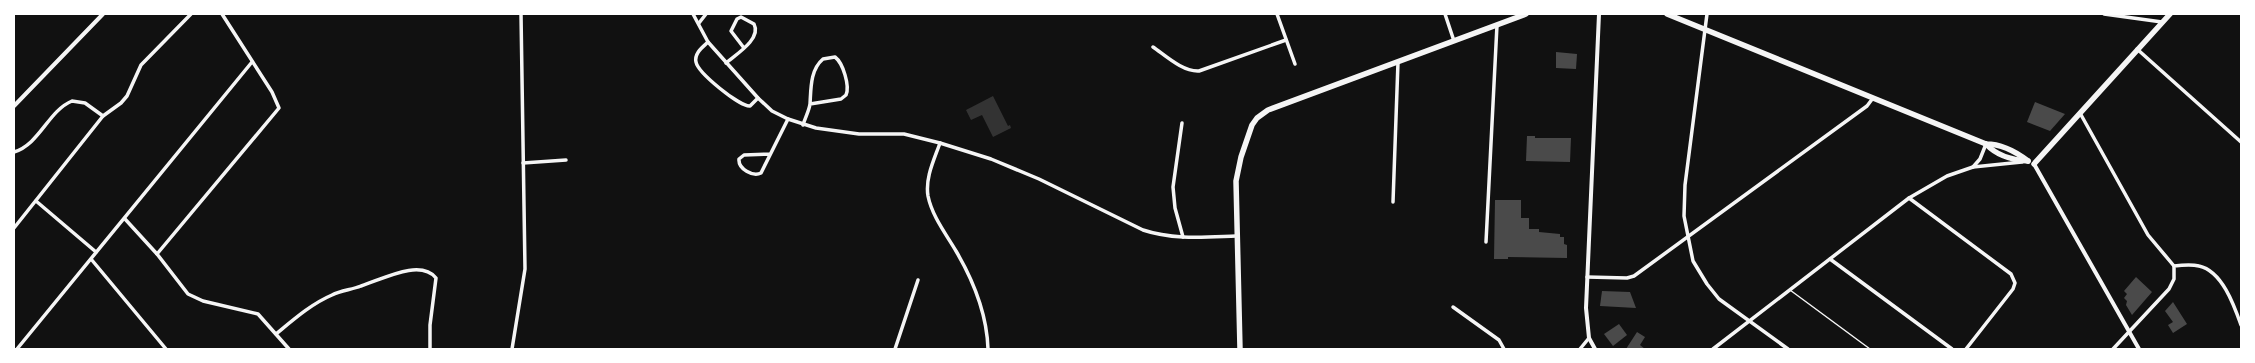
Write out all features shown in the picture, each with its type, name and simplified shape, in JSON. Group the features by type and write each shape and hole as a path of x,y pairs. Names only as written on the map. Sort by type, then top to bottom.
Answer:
{"main road":[{"path":"1240,349 1236,236 1236,181 1249,133 1257,118 1268,110 1526,14"},
{"path":"1667,14 1986,144 2003,147 2017,153 2028,161"},
{"path":"2034,164 2079,112 2170,14"}],"street":[{"path":"14,106 103,14"},
{"path":"14,228 103,116 122,103 127,96 141,66 191,14"},
{"path":"157,254 279,108 272,92 222,14"},
{"path":"512,349 524,269 521,14"},
{"path":"693,14 708,42 726,63 772,111 788,119 803,125 859,134 904,134 940,143 990,159 1039,179 1143,230 1160,236 1236,236"},
{"path":"698,23 706,14"},
{"path":"1277,14 1295,64"},
{"path":"1445,14 1454,41"},
{"path":"1595,349 1588,338 1586,322 1599,14"},
{"path":"1708,14 1685,185 1684,216 1688,238 1694,261 1707,284 1719,299 1788,349"},
{"path":"2104,14 2162,22"},
{"path":"726,63 744,48 751,40 756,28 753,23 741,17 737,19 731,31 744,48"},
{"path":"1486,242 1497,25"},
{"path":"1153,47 1192,72 1199,71 1286,40"},
{"path":"708,42 698,52 695,61 699,70 740,104 750,106 758,98"},
{"path":"2137,49 2241,142"},
{"path":"803,125 810,104 810,90 816,67 822,59 835,57 840,62 848,86 846,95 841,99 810,104"},
{"path":"17,349 96,252 125,219 252,62"},
{"path":"1393,202 1398,62"},
{"path":"1587,277 1631,278 1688,238 1867,106 1873,98"},
{"path":"14,152 28,145 64,106 72,101 85,103 103,116"},
{"path":"2079,112 2148,235 2174,266 2174,279 2169,289 2113,349"},
{"path":"770,154 744,155 740,157 738,164 741,168 758,174 761,172 788,119"},
{"path":"1182,123 1173,187 1175,208 1183,237"},
{"path":"940,143 928,176 928,196 935,215 956,252 975,292 982,317 988,349"},
{"path":"1973,167 1980,159 1986,144"},
{"path":"523,163 566,160"},
{"path":"1713,349 1909,198 1947,176 1973,167 2028,161"},
{"path":"2034,164 2139,349"},
{"path":"1909,198 2011,274 2015,283 2013,289 1966,349"},
{"path":"36,201 96,252"},
{"path":"125,219 157,254 188,294 203,301 255,313 289,349"},
{"path":"91,259 166,349"},
{"path":"1830,259 1952,349"},
{"path":"2174,266 2190,265 2206,268 2214,275 2234,308 2241,325"},
{"path":"276,334 308,309 331,295 344,290 360,287 389,276 413,270 432,273 436,278 430,325 430,349"},
{"path":"895,349 918,280"},
{"path":"1453,307 1500,340 1504,349"},
{"path":"1580,349 1588,338"}],"lane":[{"path":"1790,290 1870,349"}],"shaded area":[{"path":"993,96 1008,126 1010,125 1011,128 993,137 982,115 971,120 966,110"}],"building":[{"path":"1556,52 1577,54 1576,69 1556,68"},
{"path":"2035,102 2065,114 2050,131 2027,122"},
{"path":"1527,136 1535,136 1535,138 1571,138 1570,162 1526,161"},
{"path":"1495,200 1521,200 1521,218 1529,218 1529,229 1539,229 1539,232 1560,234 1560,237 1564,237 1564,244 1567,245 1567,258 1508,257 1508,259 1494,259"},
{"path":"2136,277 2152,292 2132,315 2126,305 2127,301 2124,298 2127,294 2124,291"},
{"path":"1602,291 1630,292 1636,308 1600,306"},
{"path":"2173,302 2187,324 2173,333 2168,325 2173,322 2165,311"},
{"path":"1619,324 1627,335 1613,346 1604,334"},
{"path":"1637,332 1645,337 1640,345 1645,349 1626,349"}]}
